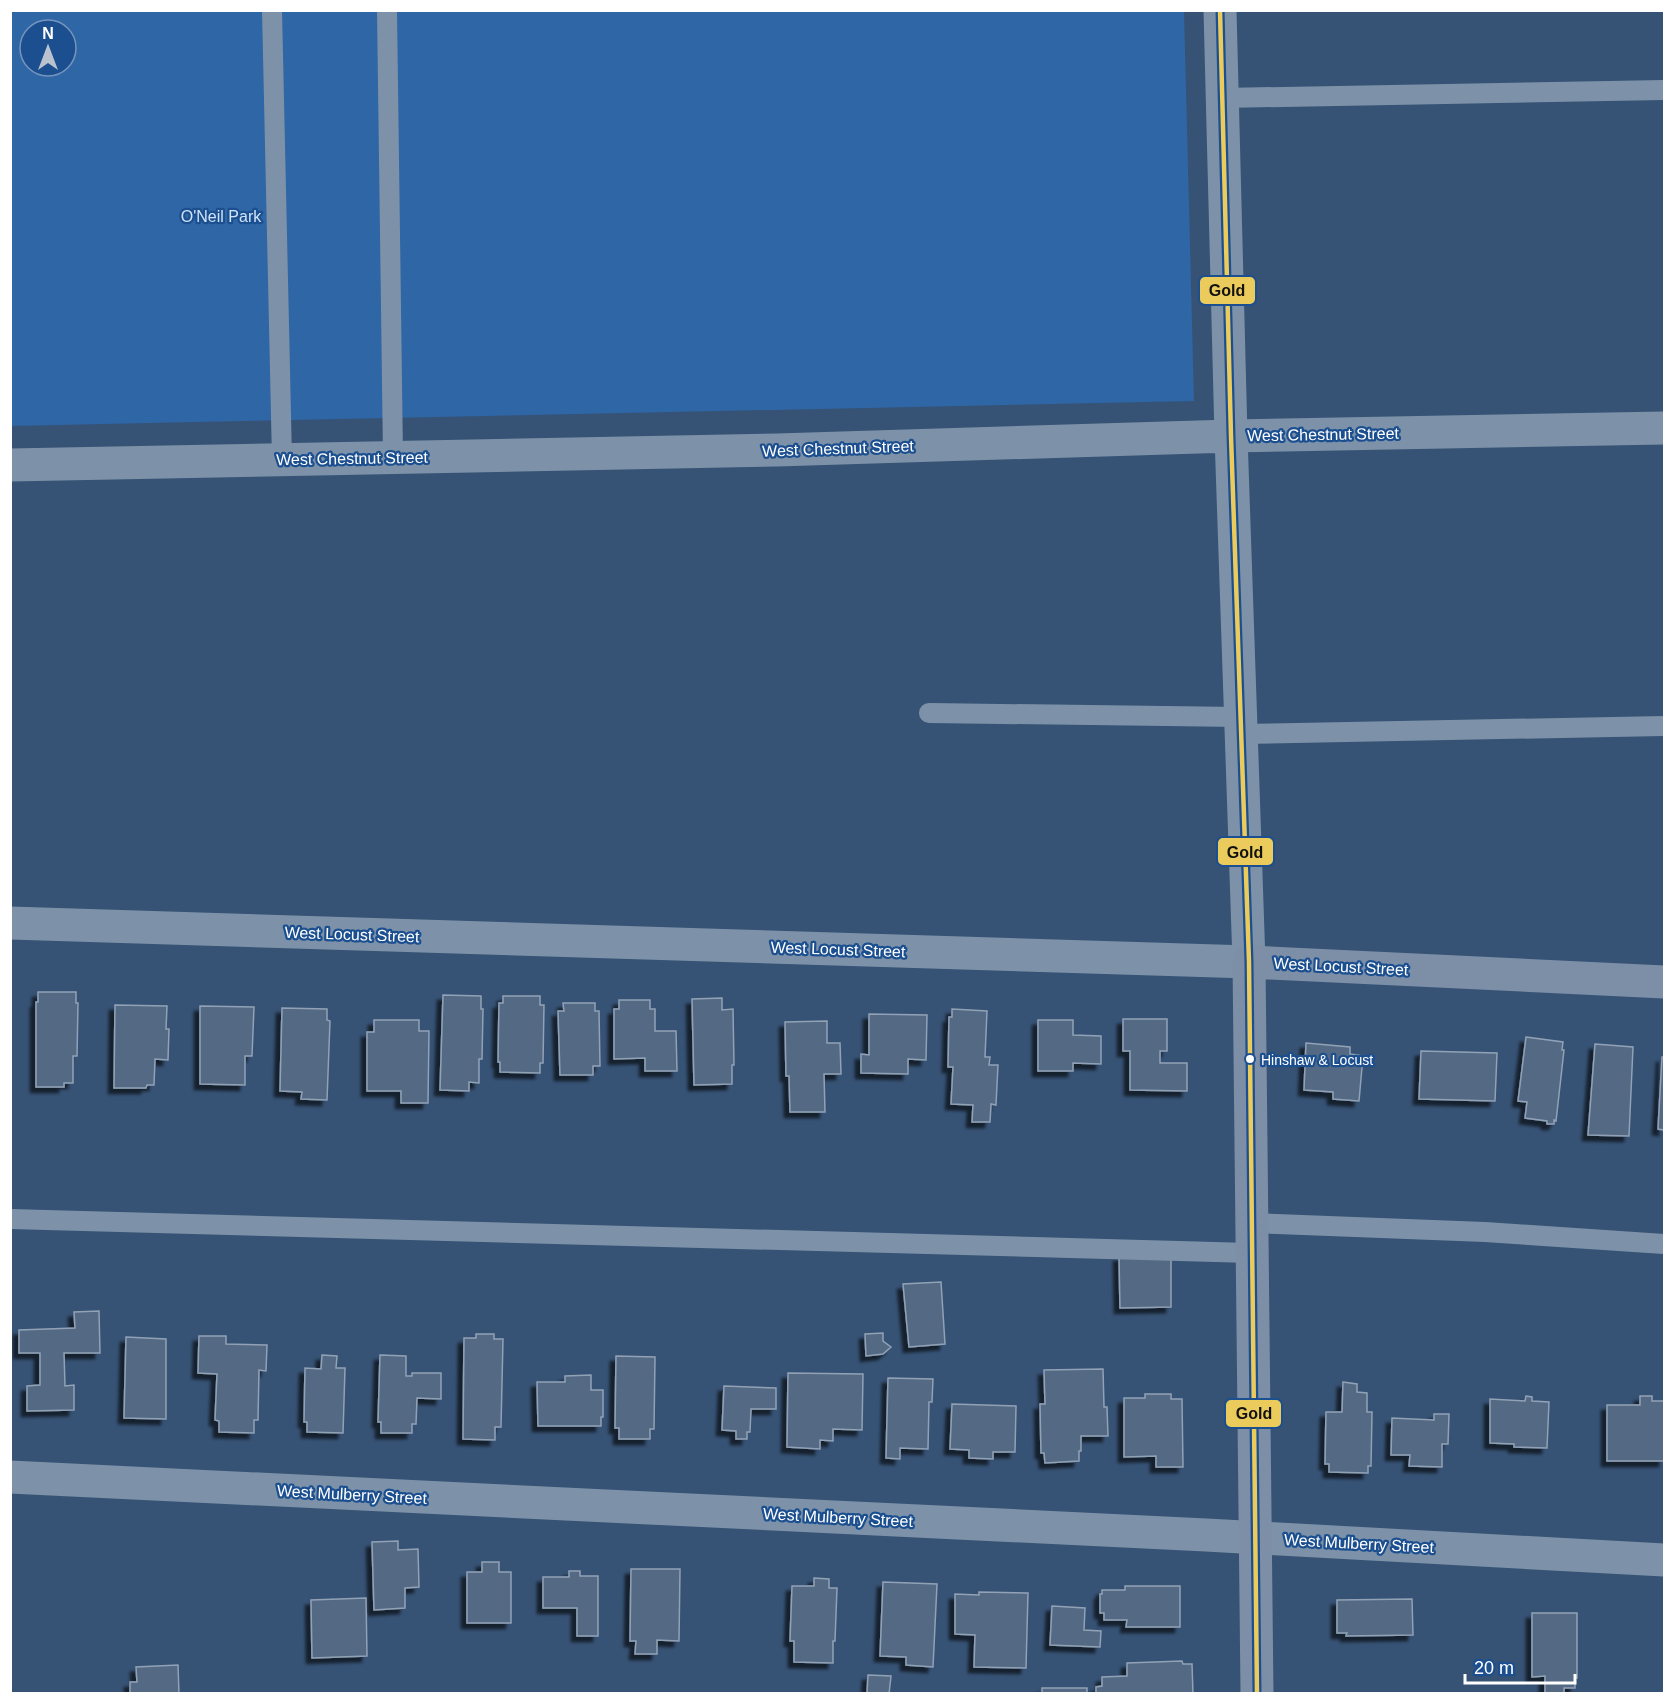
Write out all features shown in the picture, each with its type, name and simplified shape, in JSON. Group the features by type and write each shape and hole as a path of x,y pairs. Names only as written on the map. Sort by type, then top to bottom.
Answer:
{"main road":[{"name":"West Locust Street","path":"1248,962 1665,982"},
{"path":"1248,962 1257,1694"}],"street":[{"path":"1220,10 1248,962"},
{"name":"West Chestnut Street","path":"10,465 777,450 1231,436 1665,428"},
{"name":"West Locust Street","path":"10,923 1248,962"},
{"name":"West Mulberry Street","path":"10,1477 1255,1537 1665,1560"}],"lane":[{"path":"272,10 282,460"},
{"path":"387,10 393,457"},
{"path":"1222,98 1665,90"},
{"path":"929,713 1241,726 1665,726"},
{"path":"10,1219 1251,1238 1485,1232 1665,1244"}],"green space":[{"name":"O'Neil Park","path":"10,11 1184,11 1194,401 11,426"}],"building":[{"path":"38,992 76,992 76,1003 78,1003 77,1056 73,1056 73,1083 64,1083 64,1087 36,1087"},
{"path":"443,995 481,996 482,1059 479,1059 479,1083 469,1082 469,1091 440,1090"},
{"path":"503,996 540,996 540,1005 544,1005 543,1063 540,1063 540,1073 500,1072 500,1062 498,1062 499,1003 503,1003"},
{"path":"722,998 722,1010 733,1009 732,1084 694,1085 692,999"},
{"path":"619,1000 650,1000 650,1009 655,1009 655,1031 676,1031 677,1071 645,1071 645,1058 614,1059 614,1009 619,1009"},
{"path":"563,1003 595,1003 595,1011 599,1011 600,1066 593,1066 593,1075 560,1075 558,1011 564,1011"},
{"path":"115,1005 167,1006 168,1060 155,1059 154,1085 147,1085 146,1088 114,1088"},
{"path":"200,1006 254,1007 252,1056 245,1056 245,1085 200,1084"},
{"path":"282,1008 327,1009 327,1020 330,1021 327,1100 301,1099 302,1092 280,1091"},
{"path":"952,1009 987,1011 985,1057 990,1057 989,1065 998,1065 996,1105 991,1104 990,1122 972,1122 973,1105 951,1104 953,1067 948,1067 949,1017 952,1017"},
{"path":"869,1014 927,1015 926,1060 908,1059 908,1074 861,1073 861,1054 869,1055"},
{"path":"1123,1019 1167,1019 1167,1051 1160,1051 1160,1063 1187,1063 1187,1091 1130,1090 1130,1051 1123,1051"},
{"path":"374,1020 419,1020 419,1031 429,1031 428,1103 401,1103 401,1091 367,1091 367,1032 374,1032"},
{"path":"1038,1020 1073,1020 1073,1035 1101,1036 1101,1064 1073,1063 1073,1071 1038,1071"},
{"path":"827,1021 827,1043 840,1043 841,1074 824,1074 825,1112 790,1112 789,1076 786,1076 785,1022"},
{"path":"1526,1037 1563,1042 1562,1050 1564,1050 1554,1124 1525,1118 1527,1102 1518,1101"},
{"path":"1306,1043 1350,1047 1350,1054 1363,1056 1359,1101 1333,1099 1333,1092 1304,1090"},
{"path":"1595,1044 1633,1047 1629,1136 1588,1135"},
{"path":"1421,1051 1497,1053 1495,1101 1419,1099"},
{"path":"1662,1057 1664,1057 1664,1130 1658,1129"},
{"path":"1171,1255 1171,1307 1120,1308 1119,1256"},
{"path":"941,1282 945,1344 909,1347 903,1284"},
{"path":"99,1311 100,1353 64,1353 65,1386 74,1385 74,1410 27,1411 27,1386 40,1385 40,1353 19,1353 19,1330 75,1328 74,1312"},
{"path":"883,1333 883,1341 891,1347 883,1354 866,1356 865,1334"},
{"path":"476,1334 494,1334 494,1339 503,1339 501,1427 495,1427 495,1440 463,1439 464,1338 476,1338"},
{"path":"199,1336 226,1336 226,1344 267,1345 266,1371 259,1370 258,1420 254,1420 254,1433 219,1432 219,1421 215,1420 217,1374 198,1373"},
{"path":"126,1337 166,1339 166,1419 124,1418"},
{"path":"322,1355 337,1356 336,1368 345,1368 343,1433 307,1432 307,1422 304,1422 305,1368 321,1369"},
{"path":"380,1355 406,1356 406,1376 412,1376 412,1373 441,1373 441,1399 417,1398 416,1424 412,1424 412,1433 381,1433 381,1422 378,1422"},
{"path":"616,1356 655,1357 654,1429 650,1429 650,1439 619,1439 619,1428 615,1428"},
{"path":"1103,1369 1104,1407 1107,1407 1108,1436 1081,1436 1079,1461 1045,1463 1044,1453 1041,1453 1040,1404 1045,1404 1044,1370"},
{"path":"788,1373 863,1374 862,1430 833,1429 833,1441 820,1440 820,1449 787,1447"},
{"path":"591,1375 591,1390 603,1390 601,1426 538,1426 537,1382 565,1382 565,1376"},
{"path":"888,1378 933,1379 932,1402 929,1402 928,1449 900,1448 900,1459 886,1458"},
{"path":"1343,1382 1357,1384 1357,1392 1367,1393 1367,1412 1372,1412 1371,1466 1368,1466 1368,1473 1329,1472 1329,1464 1325,1464 1326,1412 1342,1412"},
{"path":"724,1386 776,1388 776,1409 751,1409 750,1432 747,1432 747,1439 736,1439 736,1431 722,1430"},
{"path":"1145,1394 1171,1394 1171,1399 1182,1399 1183,1467 1156,1467 1156,1456 1124,1457 1124,1398 1145,1398"},
{"path":"1526,1396 1532,1397 1532,1401 1549,1402 1547,1448 1514,1447 1514,1444 1490,1443 1490,1399 1525,1401"},
{"path":"1640,1396 1652,1396 1652,1401 1664,1401 1664,1461 1607,1461 1607,1405 1640,1405"},
{"path":"952,1404 1016,1406 1015,1452 993,1452 993,1459 969,1458 969,1450 950,1449"},
{"path":"1434,1414 1449,1414 1448,1444 1442,1444 1442,1467 1409,1466 1410,1455 1391,1455 1392,1418 1434,1420"},
{"path":"398,1541 398,1550 418,1549 419,1587 405,1588 405,1608 374,1610 372,1542"},
{"path":"482,1562 499,1562 499,1572 511,1572 511,1623 467,1623 467,1572 482,1572"},
{"path":"631,1569 680,1569 679,1641 657,1640 657,1654 635,1654 636,1641 630,1641"},
{"path":"569,1571 580,1571 580,1576 598,1576 598,1636 577,1636 577,1608 543,1608 543,1577 569,1577"},
{"path":"814,1578 829,1579 829,1588 837,1588 833,1663 794,1662 794,1641 790,1641 792,1586 814,1586"},
{"path":"883,1582 937,1584 933,1667 906,1665 906,1657 880,1656"},
{"path":"1125,1586 1180,1586 1180,1627 1126,1627 1127,1620 1104,1620 1104,1613 1100,1613 1102,1590 1125,1590"},
{"path":"979,1592 1028,1593 1026,1668 974,1667 975,1635 955,1634 955,1594 979,1595"},
{"path":"366,1598 367,1656 312,1658 311,1600"},
{"path":"1412,1599 1413,1635 1346,1636 1347,1633 1337,1633 1337,1600"},
{"path":"1052,1606 1085,1608 1084,1630 1101,1631 1100,1647 1050,1645"},
{"path":"1532,1613 1577,1613 1577,1678 1575,1678 1575,1688 1564,1688 1564,1694 1545,1694 1545,1676 1532,1677"},
{"path":"1182,1661 1183,1664 1192,1664 1193,1694 1096,1694 1096,1687 1102,1686 1102,1677 1127,1676 1127,1663"},
{"path":"178,1665 179,1694 130,1694 130,1682 137,1682 136,1667"},
{"path":"868,1675 891,1676 889,1694 867,1694"},
{"path":"1042,1688 1087,1688 1087,1694 1042,1694"}],"transit line":[{"name":"Gold","path":"1220,10 1231,436 1249,962 1257,1694"}],"place":[{"name":"Hinshaw & Locust","path":"1250,1059"}]}
